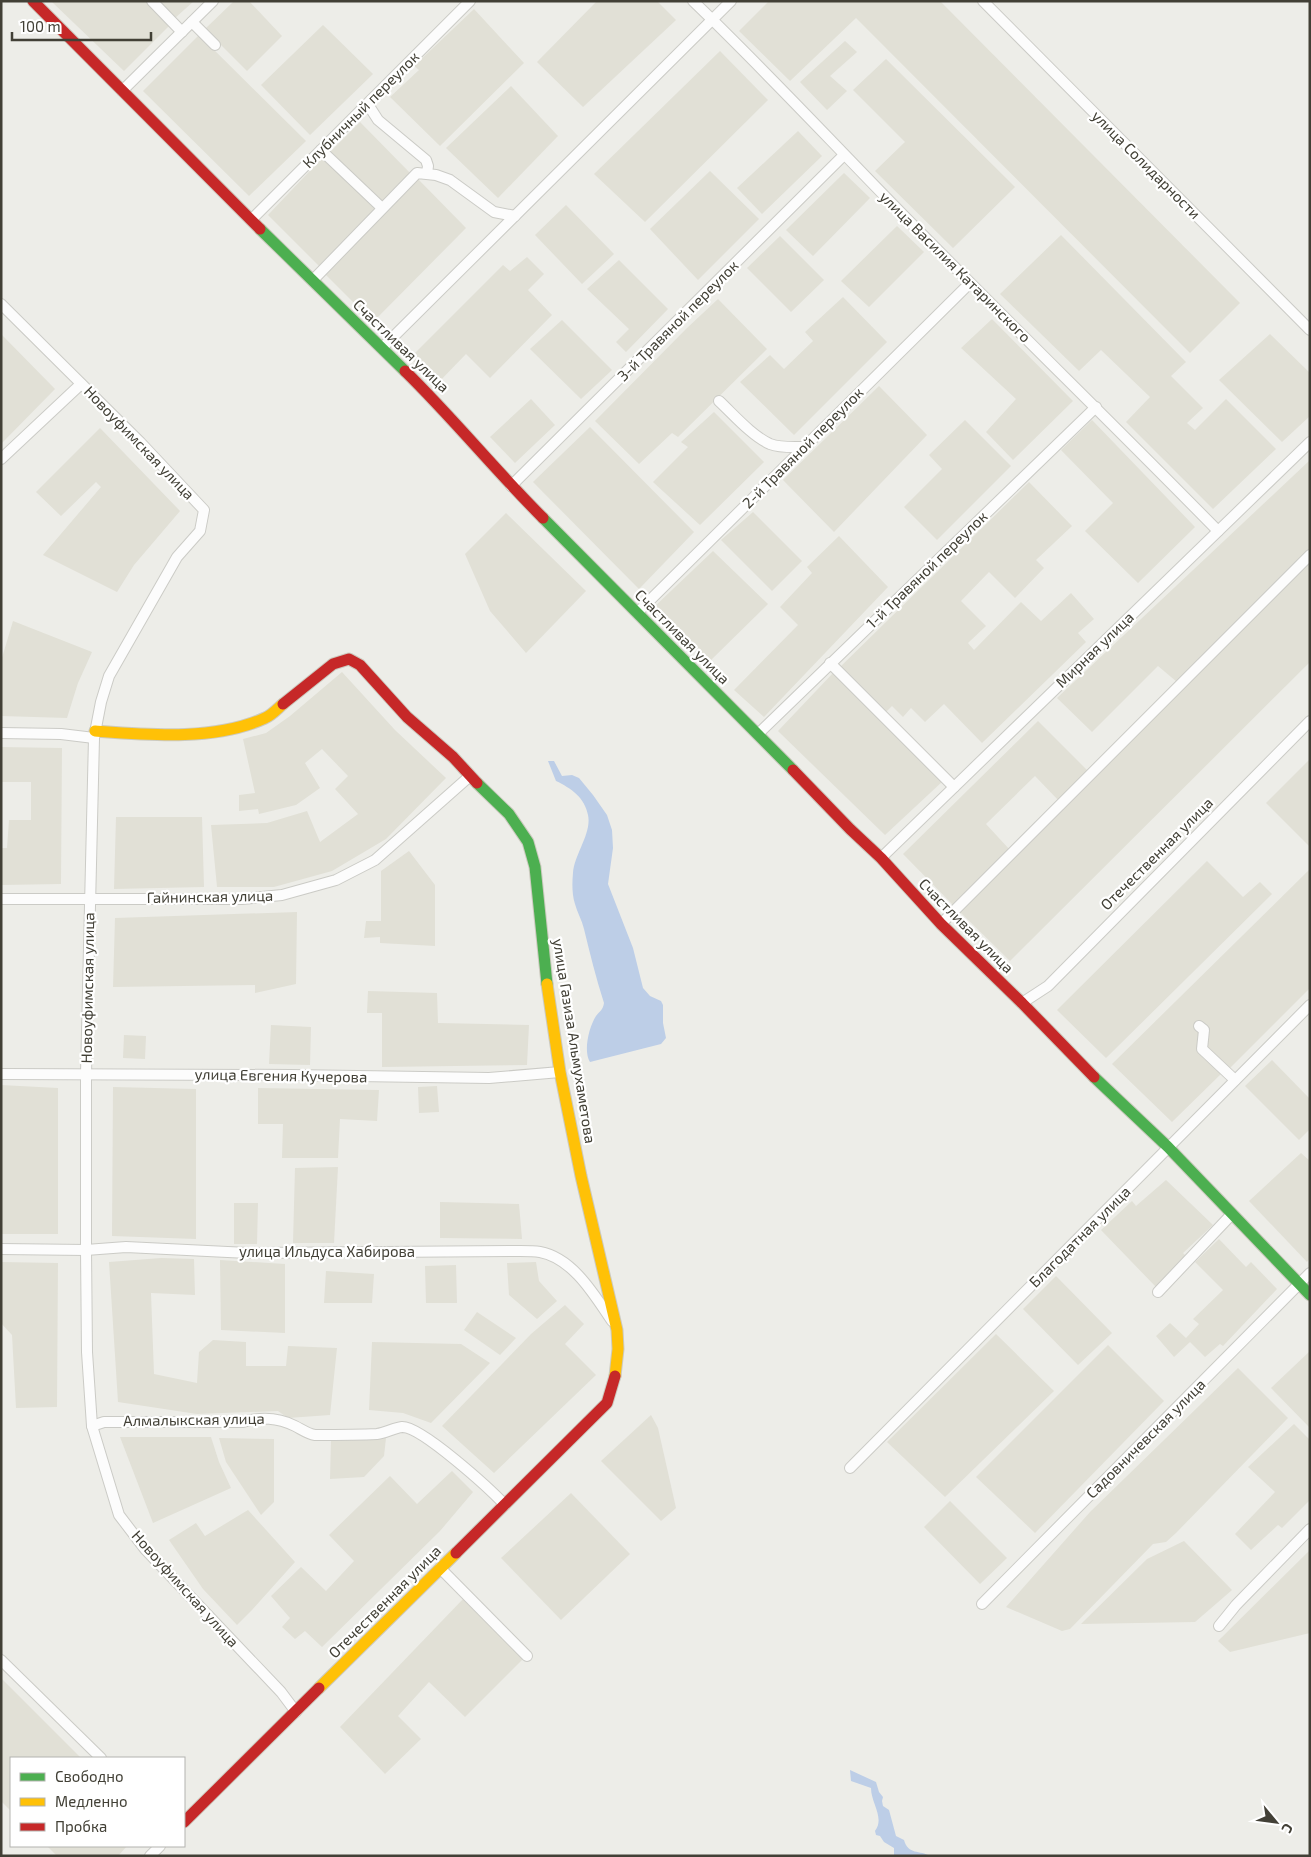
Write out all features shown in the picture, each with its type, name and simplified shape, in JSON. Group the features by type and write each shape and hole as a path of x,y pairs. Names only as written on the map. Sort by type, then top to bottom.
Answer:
{"street":[{"name":"Счастливая улица","path":"33,1 122,92 440,405 512,486 850,829 881,858 941,924 1093,1076 1168,1147 1310,1295"},
{"path":"152,1 182,32"},
{"path":"122,92 213,1"},
{"name":"Клубничный переулок","path":"251,220 470,1"},
{"name":"улица Василия Катаринского","path":"693,1 810,117 844,155 970,283 1096,406 1218,531"},
{"path":"382,348 731,1"},
{"name":"улица Солидарности","path":"983,1 1310,330"},
{"path":"192,22 215,45"},
{"path":"371,100 369,106 378,120 426,160 428,166 427,173"},
{"path":"321,150 382,208"},
{"name":"3-й Травяной переулок","path":"512,486 844,155"},
{"path":"313,280 417,173 427,173 450,180 494,212 514,216"},
{"name":"2-й Травяной переулок","path":"637,613 970,283"},
{"name":"Новоуфимская улица","path":"1,304 140,442 204,510 200,530 178,557 109,676 101,702 95,734 89,899 86,1074 87,1352 92,1426 120,1515 145,1549 281,1692 296,1712"},
{"path":"1,459 81,384"},
{"path":"719,401 755,434 770,444 804,447"},
{"name":"1-й Травяной переулок","path":"758,734 1096,406"},
{"name":"Мирная улица","path":"881,858 1310,442"},
{"path":"941,924 1310,554"},
{"name":"улица Газиза Альмухаметова","path":"95,734 175,735 235,729 267,717 332,664 349,660 360,665 407,717 453,757 509,814 528,842 535,867 544,960 560,1072 584,1186 618,1330 617,1367 607,1403"},
{"path":"830,663 954,786"},
{"name":"Отечественная улица","path":"1022,1003 1048,986 1310,721"},
{"path":"1,733 95,734"},
{"name":"Гайнинская улица","path":"1,899 242,899 282,896 336,880 376,860 470,776"},
{"name":"Благодатная улица","path":"850,1468 1310,1005"},
{"path":"1199,1026 1204,1030 1202,1049 1235,1080"},
{"name":"улица Евгения Кучерова","path":"1,1074 489,1078 560,1072"},
{"path":"1158,1292 1232,1214"},
{"name":"улица Ильдуса Хабирова","path":"1,1249 86,1250 126,1247 248,1253 540,1252 563,1262 580,1278 598,1300 618,1330"},
{"name":"Садовничевская улица","path":"982,1604 1310,1273"},
{"name":"Отечественная улица","path":"185,1821 607,1403"},
{"name":"Алмалыкская улица","path":"92,1426 104,1422 243,1422 255,1418 266,1418 278,1419 314,1435 377,1434 402,1427 410,1428 419,1432 457,1462 494,1493 504,1504"},
{"path":"1219,1626 1236,1605 1310,1529"},
{"path":"440,1568 527,1656"},
{"path":"1,1660 100,1757"},
{"path":"150,1856 159,1847"}],"shaded area":[{"path":"51,1 146,1 170,25 124,71"},
{"path":"159,1 194,1 175,18"},
{"path":"234,1 249,1 282,36 247,71 205,29"},
{"path":"597,1 657,1 676,20 583,107 537,62"},
{"path":"769,1 940,1 1240,303 1190,353 856,18 790,81 739,31"},
{"path":"474,9 524,63 440,146 390,97 419,70 414,66"},
{"path":"323,25 373,74 310,135 261,85"},
{"path":"199,35 306,141 249,196 143,91"},
{"path":"845,41 857,52 830,76 847,91 827,110 800,82"},
{"path":"720,51 768,100 645,222 594,174"},
{"path":"886,59 1015,187 953,248 875,171 905,142 853,90"},
{"path":"511,86 558,136 498,198 446,148"},
{"path":"360,122 411,174 383,204 329,153"},
{"path":"798,131 822,156 762,214 737,188"},
{"path":"324,156 378,209 321,268 268,215"},
{"path":"710,171 759,219 698,280 650,229"},
{"path":"844,173 870,198 813,256 786,230"},
{"path":"417,178 466,228 373,322 324,273"},
{"path":"566,205 614,254 582,284 535,235"},
{"path":"897,226 924,252 869,307 841,281"},
{"path":"1061,235 1186,362 1171,376 1203,408 1187,423 1195,430 1226,399 1276,449 1213,509 1126,422 1150,397 1101,350 1079,371 1000,294"},
{"path":"780,236 824,280 791,312 747,268"},
{"path":"527,257 544,274 528,290 552,315 490,378 466,354 437,384 410,358 503,265 510,271"},
{"path":"619,260 668,309 626,352 616,342 629,329 587,289"},
{"path":"843,297 887,342 794,435 740,382 770,355 784,369 813,341 805,332"},
{"path":"718,299 767,349 678,437 672,433 639,464 595,421"},
{"path":"992,319 1073,401 1013,460 986,432 1016,399 961,348"},
{"path":"562,320 612,370 581,399 530,349"},
{"path":"1,334 55,389 1,444"},
{"path":"1270,334 1310,373 1310,416 1282,442 1219,380"},
{"path":"879,386 927,435 834,532 783,480"},
{"path":"531,399 555,425 515,463 490,437"},
{"path":"714,412 764,462 700,525 653,482 688,447 681,442"},
{"path":"965,420 1011,466 937,540 904,507 942,469 929,455"},
{"path":"1092,420 1195,527 1138,583 1085,531 1113,503 1061,450"},
{"path":"590,427 694,532 639,589 533,482"},
{"path":"100,428 180,511 134,565 117,592 43,555 101,487 96,482 61,516 36,492"},
{"path":"1310,460 1310,550 1177,682 1158,666 1092,732 1057,698"},
{"path":"1029,482 1072,526 1036,560 1044,568 1015,598 989,572 961,601 986,626 968,643 974,650 1021,602 1041,621 1071,593 1094,619 1078,633 1086,642 982,743 944,704 925,722 911,708 903,717 892,706 886,712 839,668"},
{"path":"753,512 802,561 772,591 721,540"},
{"path":"506,513 586,591 526,653 490,611 465,554"},
{"path":"839,536 888,587 764,717 734,690 798,625 780,607 812,573 807,567"},
{"path":"713,551 768,604 709,662 653,608"},
{"path":"1310,561 1310,662 1010,961 960,912"},
{"path":"13,621 92,652 78,683 67,718 1,716 1,661"},
{"path":"342,672 395,730 446,778 386,839 332,871 274,887 217,887 211,825 267,823 307,811 320,842 358,814 335,789 348,776 322,749 305,763 320,788 296,805 259,814 258,809 239,811 239,795 255,793 243,739 266,733 290,716"},
{"path":"834,672 944,780 885,835 778,731"},
{"path":"1038,721 1088,771 1059,801 1035,776 986,824 1010,850 954,906 903,854"},
{"path":"1,747 62,748 61,884 1,885 1,848 7,848 9,820 31,820 31,782 1,782"},
{"path":"1310,759 1310,847 1266,803"},
{"path":"116,817 202,817 204,887 114,889"},
{"path":"409,851 435,885 435,946 380,943 380,937 364,938 366,921 381,921 381,871"},
{"path":"1207,861 1243,897 1260,882 1272,894 1106,1058 1057,1010"},
{"path":"1310,869 1310,988 1229,1069 1207,1050 1201,1056 1221,1074 1172,1122 1112,1064"},
{"path":"297,912 296,984 255,993 255,985 113,987 115,918"},
{"path":"368,991 437,993 438,1023 529,1025 527,1065 382,1067 382,1013 367,1013"},
{"path":"271,1025 311,1027 310,1065 269,1064"},
{"path":"124,1035 146,1036 145,1059 123,1058"},
{"path":"1272,1060 1310,1099 1310,1129 1299,1140 1245,1086"},
{"path":"1,1085 58,1088 58,1234 1,1234"},
{"path":"437,1086 439,1112 419,1113 418,1087"},
{"path":"113,1087 196,1089 196,1239 112,1236"},
{"path":"258,1088 379,1090 377,1121 340,1119 338,1158 282,1158 283,1124 258,1124"},
{"path":"1301,1153 1310,1161 1310,1258 1307,1262 1249,1201"},
{"path":"338,1167 334,1243 293,1243 295,1168"},
{"path":"1166,1180 1213,1225 1183,1253 1186,1256 1156,1287 1101,1230 1132,1201 1136,1206"},
{"path":"440,1202 519,1204 522,1239 440,1238"},
{"path":"234,1203 258,1203 257,1244 234,1244"},
{"path":"1219,1239 1246,1267 1251,1262 1277,1289 1223,1346 1220,1344 1205,1357 1190,1342 1174,1357 1156,1336 1170,1323 1186,1338 1199,1324 1193,1319 1223,1290 1195,1262"},
{"path":"161,1258 194,1259 195,1295 151,1293 154,1374 197,1383 199,1352 213,1340 246,1342 246,1366 286,1366 288,1346 337,1348 330,1415 288,1418 278,1411 197,1414 118,1402 109,1262"},
{"path":"220,1260 285,1264 285,1333 221,1330"},
{"path":"1,1262 58,1263 57,1407 16,1408 12,1335 1,1323"},
{"path":"536,1262 539,1281 557,1301 537,1319 509,1295 507,1263"},
{"path":"456,1265 457,1303 426,1303 425,1266"},
{"path":"326,1271 374,1274 372,1303 324,1303"},
{"path":"1056,1276 1112,1333 1078,1365 1023,1309"},
{"path":"565,1305 584,1324 565,1344 596,1375 494,1473 442,1426 531,1334"},
{"path":"477,1312 516,1338 500,1355 464,1330"},
{"path":"996,1334 1054,1391 945,1497 887,1442"},
{"path":"372,1342 461,1344 490,1363 431,1423 403,1413 369,1410"},
{"path":"1108,1345 1164,1401 1035,1533 976,1477"},
{"path":"1310,1351 1310,1428 1271,1388"},
{"path":"1238,1368 1288,1418 1176,1533 1166,1542 1153,1544 1070,1629 1062,1631 1006,1607 1090,1512"},
{"path":"651,1415 658,1428 676,1508 661,1521 601,1461"},
{"path":"1294,1424 1310,1440 1310,1500 1282,1528 1278,1525 1251,1550 1235,1534 1275,1492 1248,1467"},
{"path":"120,1437 211,1437 219,1462 231,1488 153,1523"},
{"path":"219,1438 274,1439 274,1502 261,1515 226,1462"},
{"path":"386,1438 384,1456 364,1477 330,1479 331,1439"},
{"path":"452,1471 473,1492 440,1531 322,1647 305,1631 295,1639 282,1627 290,1618 271,1596 301,1567 326,1591 354,1561 329,1535 390,1476 417,1504"},
{"path":"571,1493 630,1554 561,1620 501,1558"},
{"path":"950,1501 1007,1558 980,1584 924,1527"},
{"path":"248,1510 295,1562 237,1625 203,1589 169,1540 196,1523 205,1536"},
{"path":"1184,1541 1232,1590 1195,1622 1081,1624 1147,1559"},
{"path":"1310,1550 1310,1633 1230,1652 1218,1641"},
{"path":"464,1598 524,1658 465,1717 429,1682 398,1716 421,1739 385,1774 340,1727"},
{"path":"1,1678 80,1757 10,1757 10,1810 1,1801"},
{"path":"48,1847 126,1847 118,1856 57,1856"}],"water":[{"path":"548,761 554,761 562,776 572,775 579,778 607,815 612,830 613,848 608,884 633,948 643,988 650,996 661,1001 663,1005 663,1023 666,1038 661,1044 590,1062 588,1057 589,1032 593,1021 604,1003 574,900 572,881 576,859 589,822 581,799 567,787 556,781"},
{"path":"850,1770 876,1782 879,1792 883,1797 883,1806 889,1810 896,1836 904,1840 911,1850 930,1856 894,1856 894,1848 884,1842 880,1836 876,1835 875,1831 879,1821 871,1788 851,1781"}],"traffic: fast":[{"path":"260,229 405,371"},
{"path":"543,518 793,770"},
{"path":"477,783 509,814 528,842 535,867 547,984"},
{"path":"1094,1077 1168,1147 1310,1295"}],"traffic: slow":[{"path":"95,731 182,735 225,730 265,718 283,704"},
{"path":"547,984 560,1072 581,1176 617,1330 618,1349 615,1376"},
{"path":"319,1688 456,1553"}],"traffic: jam":[{"path":"33,1 260,229"},
{"path":"405,371 543,518"},
{"path":"283,704 333,664 349,659 360,665 407,717 453,757 477,783"},
{"path":"793,770 881,858 941,924 1094,1077"},
{"path":"456,1553 607,1403 615,1376"},
{"path":"185,1821 319,1688"}]}
